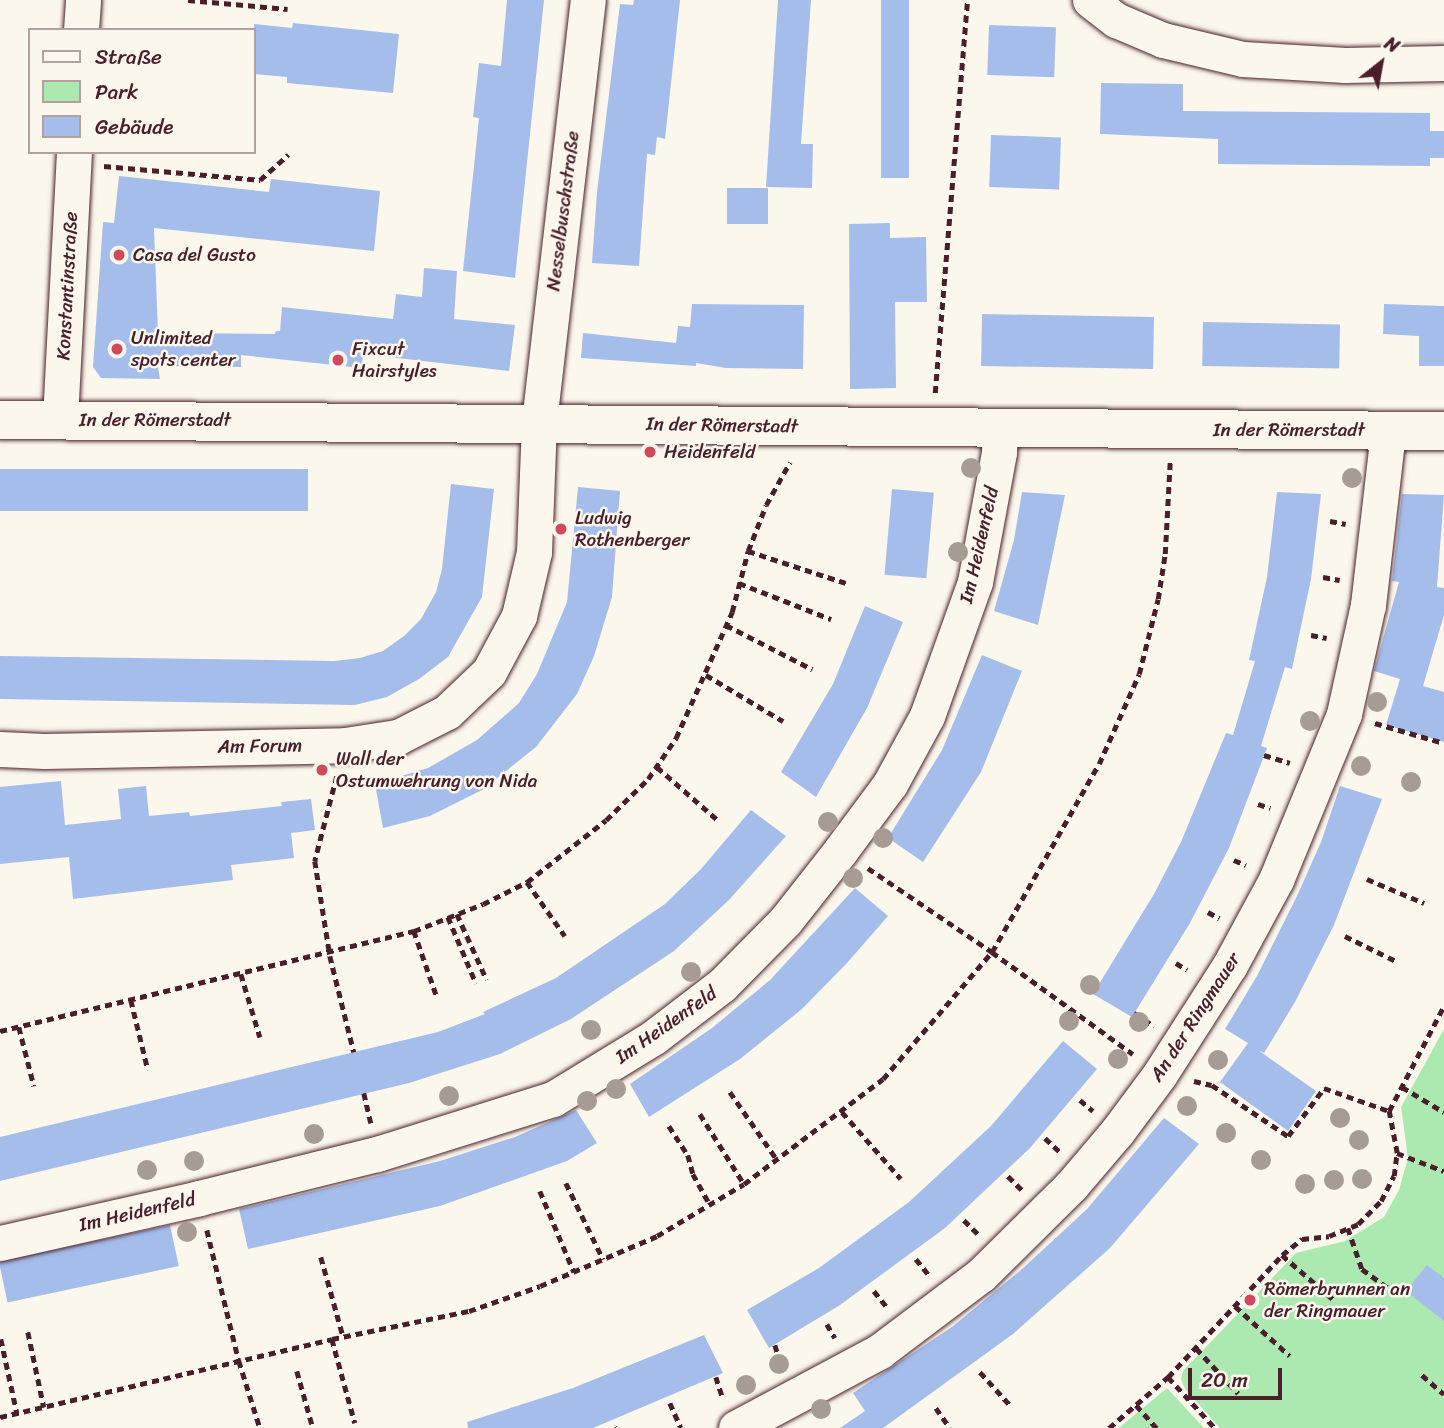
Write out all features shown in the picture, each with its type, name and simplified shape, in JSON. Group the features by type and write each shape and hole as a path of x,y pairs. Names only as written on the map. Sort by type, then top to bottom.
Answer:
{"street":[{"path":"81,28 83,0"},
{"name":"Nesselbuschstraße","path":"540,422 588,0"},
{"path":"1090,0 1116,20 1163,40 1243,59 1345,65 1444,63"},
{"name":"Konstantinstraße","path":"60,419 89,159"},
{"name":"In der Römerstadt","path":"0,420 540,422 1000,429 1444,431"},
{"name":"Am Forum","path":"0,749 44,751 345,745 398,737 447,712 489,672 519,616 534,552 540,422"},
{"name":"Im Heidenfeld","path":"0,1243 377,1154 553,1099 654,1037 722,985 786,920 841,850 890,784 927,716 975,582 999,452 1000,429"},
{"name":"An der Ringmauer","path":"736,1428 880,1351 981,1275 1071,1186 1117,1132 1160,1074 1230,965 1276,880 1344,713 1368,606 1388,431"}],"path":[{"path":"188,0 288,9"},
{"path":"934,400 967,0"},
{"path":"89,159 260,180 288,155"},
{"path":"0,1031 414,931 527,882 606,820 656,766 676,738 706,676 726,625 748,551 766,505 796,452"},
{"path":"0,1418 343,1336 469,1311 574,1272 657,1236 744,1184 778,1161 883,1079 992,952 1099,764 1139,674 1161,576 1170,457"},
{"path":"748,551 849,584"},
{"path":"739,583 831,619"},
{"path":"726,625 812,669"},
{"path":"706,676 783,722"},
{"path":"1344,713 1444,743"},
{"path":"345,745 315,860 330,953 354,1052"},
{"path":"656,766 719,821"},
{"path":"841,850 992,952 1160,1074 1212,1085 1287,1136 1324,1088 1389,1111"},
{"path":"1367,879 1424,903"},
{"path":"527,882 565,936"},
{"path":"457,914 487,980"},
{"path":"448,917 477,983"},
{"path":"414,931 437,997"},
{"path":"1345,936 1398,962"},
{"path":"241,974 260,1037"},
{"path":"131,1000 148,1070"},
{"path":"1109,1428 1168,1377 1282,1255 1302,1240 1329,1236 1358,1224 1381,1201 1394,1177 1397,1153 1389,1111 1444,1006"},
{"path":"1435,1022 1444,1027"},
{"path":"19,1027 34,1086"},
{"path":"1402,1087 1444,1112"},
{"path":"730,1092 778,1161"},
{"path":"842,1112 901,1179"},
{"path":"700,1114 744,1184"},
{"path":"670,1126 688,1155 710,1205"},
{"path":"1397,1153 1444,1171"},
{"path":"566,1183 603,1259"},
{"path":"540,1191 574,1272"},
{"path":"199,1198 239,1361 260,1428"},
{"path":"1348,1228 1362,1269 1395,1293"},
{"path":"1282,1255 1334,1300"},
{"path":"321,1257 343,1336"},
{"path":"1235,1306 1290,1356"},
{"path":"28,1332 44,1407"},
{"path":"1,1339 17,1413"},
{"path":"332,1339 355,1423"},
{"path":"1196,1348 1238,1394"},
{"path":"297,1371 313,1428"},
{"path":"980,1372 1010,1405"},
{"path":"1422,1376 1444,1394"},
{"path":"1168,1377 1215,1428"},
{"path":"670,1404 681,1428"},
{"path":"1136,1405 1157,1428"},
{"path":"936,1408 950,1428"}],"green space":[{"path":"1444,1029 1444,1428 1220,1428 1185,1389 1181,1379 1183,1371 1296,1253 1345,1241 1384,1217 1399,1190 1408,1158 1401,1107"},
{"path":"1167,1388 1204,1428 1119,1428"}],"building":[{"path":"507,0 544,0 515,278 463,271 479,118 473,117 479,63 501,66"},
{"path":"634,0 680,0 665,139 657,137 655,155 647,154 639,266 592,263 597,192 620,4 633,5"},
{"path":"778,0 811,0 801,144 813,144 812,188 766,187"},
{"path":"881,0 909,0 909,178 881,178"},
{"path":"293,23 399,34 393,93 287,83 287,77 256,74 254,24 292,28"},
{"path":"989,25 1056,27 1054,77 987,75"},
{"path":"1101,83 1183,84 1183,111 1430,113 1430,131 1444,131 1444,158 1430,158 1430,166 1218,164 1218,139 1100,134"},
{"path":"991,135 1061,137 1059,189 989,187"},
{"path":"119,176 269,192 271,179 380,191 374,251 154,228 158,333 275,334 280,331 282,307 393,319 396,294 422,297 424,268 457,271 454,319 515,325 509,371 363,354 362,368 241,355 241,367 158,366 160,379 101,378 93,367 103,222 114,223"},
{"path":"727,188 768,188 768,224 727,224"},
{"path":"890,223 890,238 926,237 927,302 895,302 896,388 850,389 849,224"},
{"path":"692,304 804,305 803,369 726,368 696,363 696,366 581,358 583,333 676,343 678,326 690,327"},
{"path":"1384,304 1444,306 1444,366 1419,366 1419,336 1383,334"},
{"path":"982,314 1154,317 1153,369 981,366"},
{"path":"1203,322 1340,324 1339,368 1202,366"},
{"path":"0,469 308,469 308,511 0,511"},
{"path":"451,484 494,489 482,597 448,657 419,679 387,697 355,705 0,699 0,656 334,661 360,658 383,651 421,619 436,592 442,569"},
{"path":"578,487 620,491 612,597 594,656 577,694 536,747 482,790 430,816 383,828 375,784 428,768 477,740 519,703 537,674 567,602"},
{"path":"892,489 934,493 926,578 885,575"},
{"path":"1022,492 1065,495 1038,625 994,611 1014,540"},
{"path":"1277,492 1321,494 1311,579 1292,669 1285,667 1261,746 1267,748 1229,848 1190,923 1132,1017 1093,994 1154,894 1181,842 1226,733 1233,735 1255,661 1249,660 1267,577"},
{"path":"1402,494 1444,495 1437,587 1444,588 1444,615 1423,686 1444,692 1444,742 1386,725 1400,679 1374,671 1399,582 1392,581"},
{"path":"865,606 903,622 867,708 816,797 781,772 833,684"},
{"path":"982,655 1022,671 981,772 923,862 888,838 942,750"},
{"path":"61,781 65,825 121,819 118,789 146,786 149,816 189,812 190,816 282,806 281,802 311,799 315,830 291,833 294,858 231,865 233,880 73,899 69,857 0,864 0,787"},
{"path":"1340,786 1382,799 1334,925 1295,1002 1264,1053 1258,1050 1316,1091 1288,1131 1220,1082 1248,1043 1225,1029 1257,976 1297,896 1321,842"},
{"path":"751,810 786,836 729,900 674,951 571,1019 500,1054 409,1083 0,1181 0,1137 438,1032 485,1014 483,1012 556,978 665,904 701,869"},
{"path":"855,888 888,916 847,963 802,1009 740,1059 649,1117 630,1084 712,1028 770,980"},
{"path":"1063,1041 1097,1069 1030,1148 945,1228 840,1305 769,1348 747,1310 819,1268 909,1202 991,1126"},
{"path":"576,1110 597,1143 567,1161 440,1206 248,1249 239,1209 440,1161 515,1137"},
{"path":"1164,1118 1199,1144 1110,1248 1013,1334 883,1428 840,1428 865,1411 853,1393 952,1327 1021,1270 1087,1209"},
{"path":"170,1225 179,1266 8,1302 0,1261"},
{"path":"1427,1265 1444,1278 1444,1321 1406,1291"},
{"path":"704,1335 723,1373 593,1428 468,1428 467,1422 573,1388"}],"place":[{"name":"Casa del Gusto","path":"119,255"},
{"name":"Unlimited spots center","path":"117,349"},
{"name":"Fixcut Hairstyles","path":"338,360"},
{"name":"Heidenfeld","path":"650,452"},
{"name":"Ludwig Rothenberger","path":"561,529"},
{"name":"Wall der Ostumwehrung von Nida","path":"322,770"},
{"name":"Römerbrunnen an der Ringmauer","path":"1250,1300"}]}
